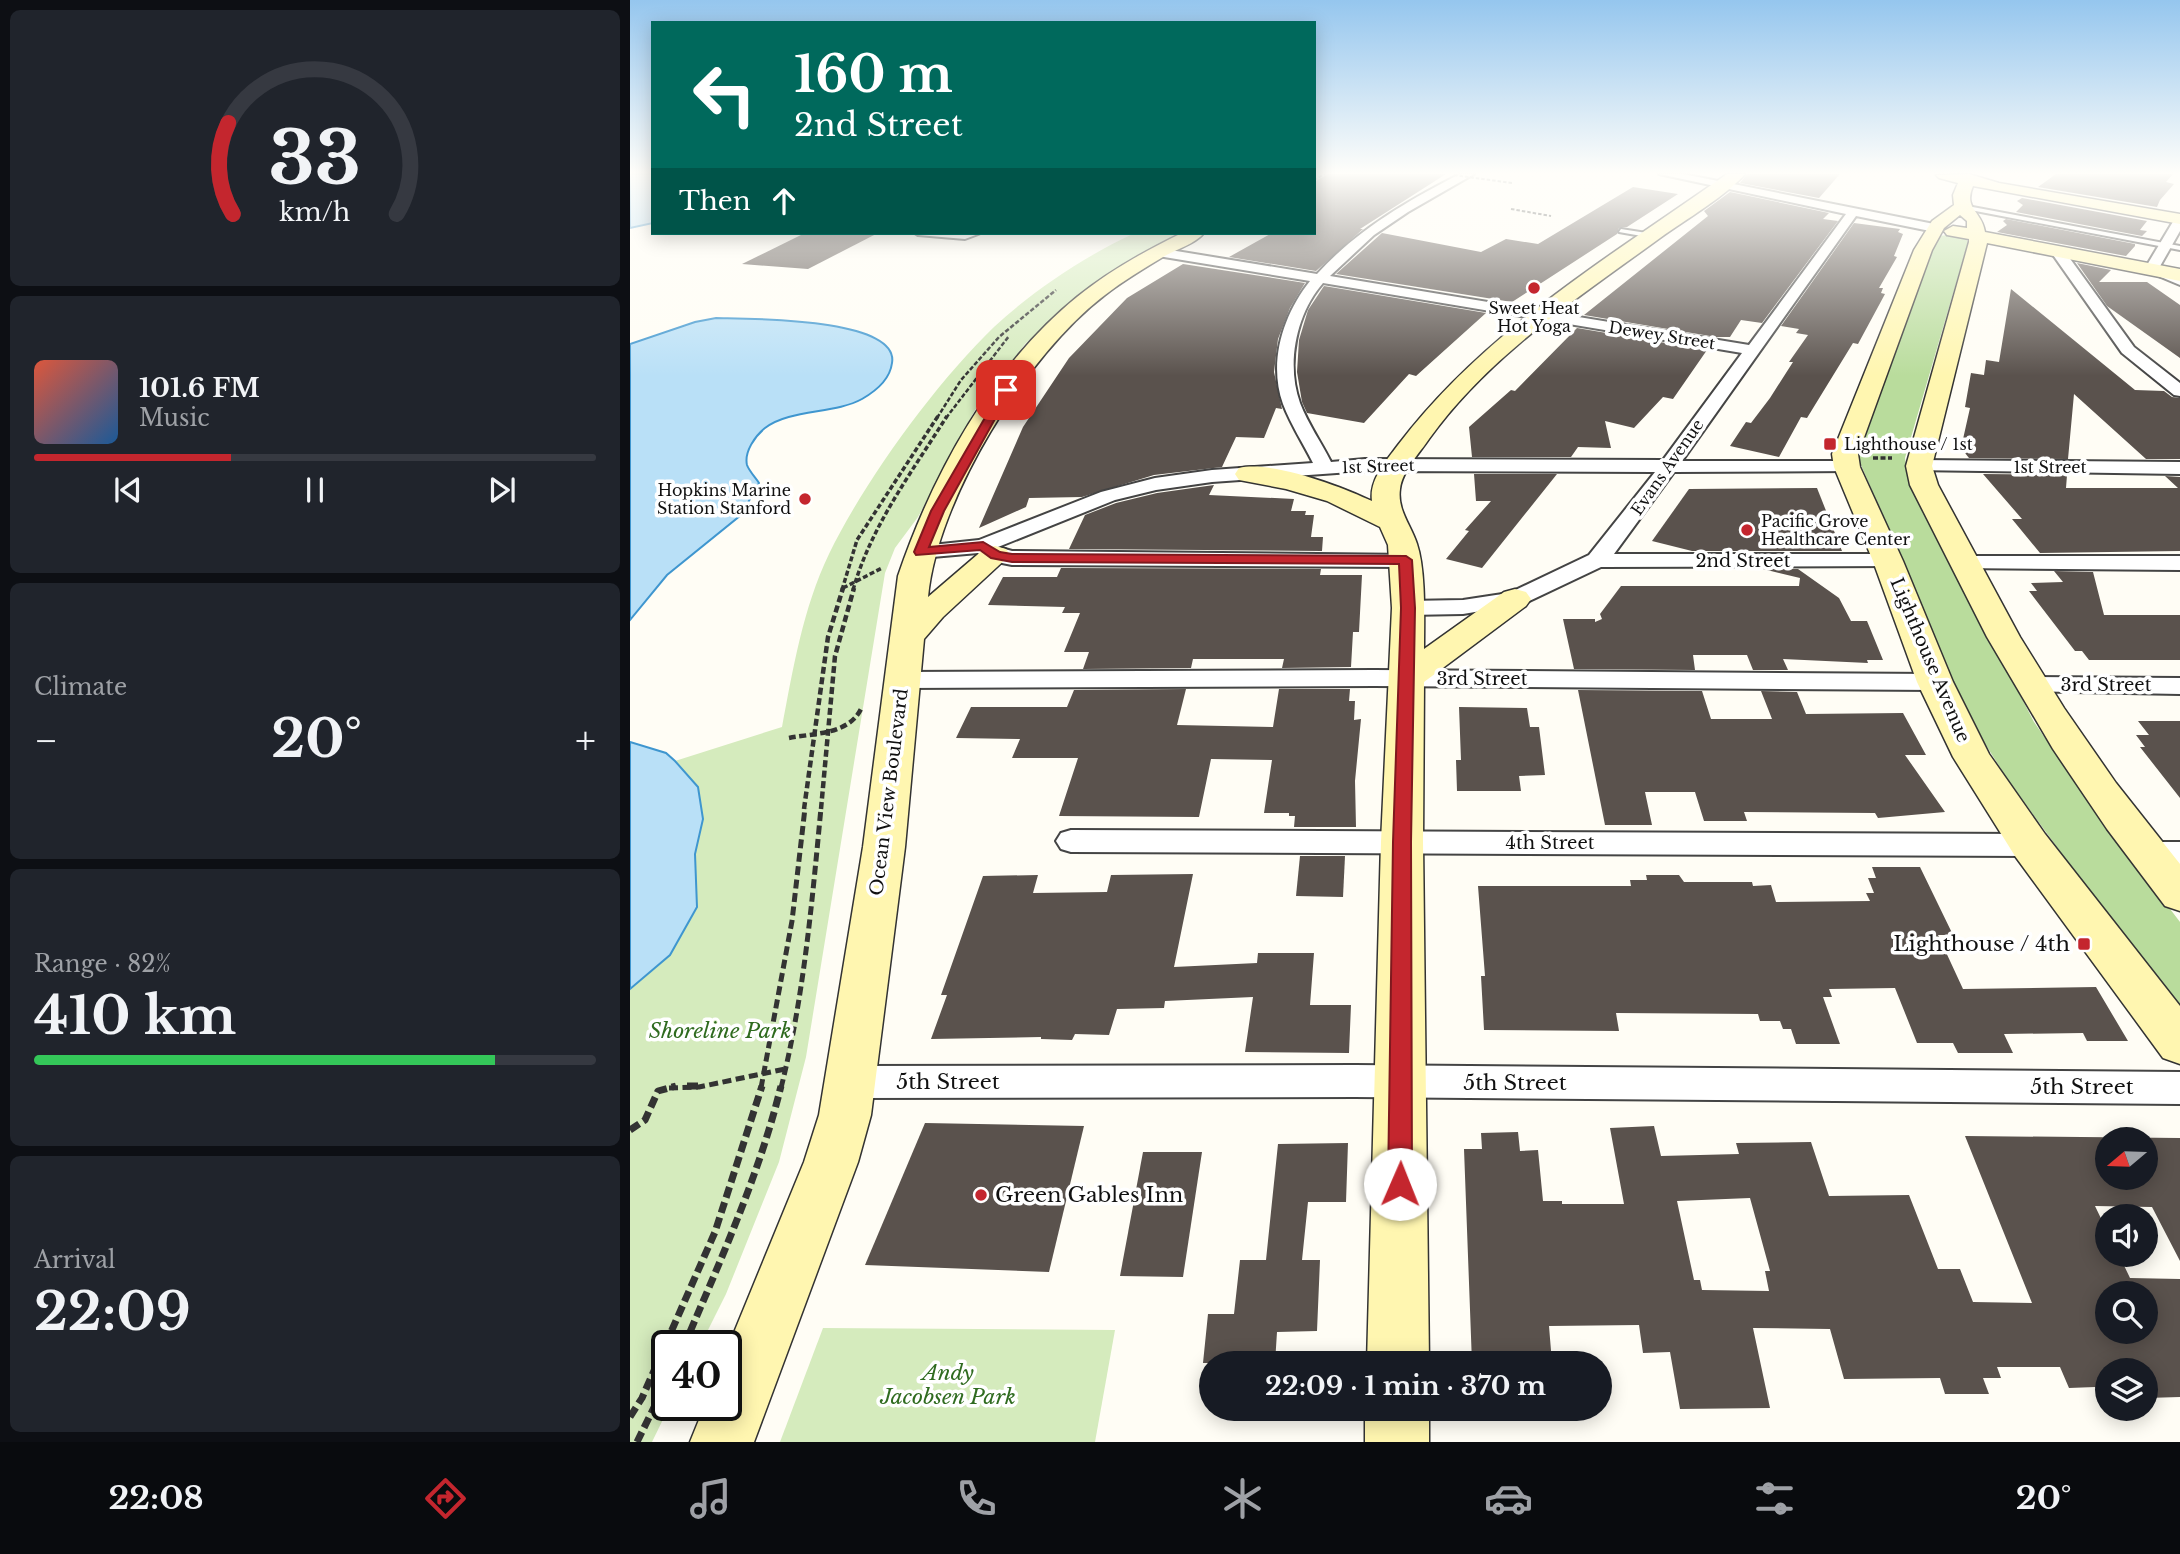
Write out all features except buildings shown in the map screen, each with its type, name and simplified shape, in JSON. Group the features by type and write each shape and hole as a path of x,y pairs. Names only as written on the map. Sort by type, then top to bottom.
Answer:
{"main road":[{"name":"Ocean View Boulevard","path":"722,1442 831,1163 845,1115 884,847 914,576 904,560 937,511 993,409 1032,354 1084,302 1158,252 1179,241"},
{"path":"1398,1351 1402,842 1408,608 1399,541 1388,512 1385,494 1397,465 1430,419 1464,382 1496,351 1541,315 1645,241"},
{"path":"1859,463 1845,454 1928,241"},
{"path":"1978,241 1906,462 1924,485 2031,685 2079,760 2146,853 2180,894"},
{"path":"2005,241 2180,275"},
{"name":"Lighthouse Avenue","path":"1859,463 1888,561 1936,682 1972,757 2030,845 2180,1044"},
{"path":"1249,474 1290,481 1337,495 1399,541"},
{"path":"906,639 989,551"},
{"path":"1406,678 1515,599"},
{"path":"1397,1421 1397,1442"}],"street":[{"path":"1325,468 1291,402 1284,353 1290,326 1298,308 1320,278 1362,241"},
{"name":"Evans Avenue","path":"1408,608 1463,607 1515,599 1597,560 1610,546 1831,241"},
{"path":"2166,241 2151,270 2180,281"},
{"path":"2057,251 2128,350 2180,391"},
{"name":"Dewey Street","path":"1158,252 1751,350"},
{"name":"1st Street","path":"1906,462 2180,468"},
{"name":"1st Street","path":"904,560 989,551 1053,516 1108,496 1165,482 1325,468 1397,465 1859,463"},
{"path":"989,551 1012,558 1399,541"},
{"name":"2nd Street","path":"1597,560 1888,561"},
{"path":"1965,563 2180,564"},
{"name":"3rd Street","path":"902,680 1406,678 1936,682"},
{"name":"3rd Street","path":"2031,685 2180,686"},
{"name":"4th Street","path":"1071,841 2030,845"},
{"path":"2146,853 2180,853"},
{"name":"5th Street","path":"850,1082 1401,1082 2180,1088"}],"lane":[{"path":"2151,241 2180,248"}],"path":[{"path":"630,1417 642,1398 715,1232 766,1073 792,921 813,733 828,637 857,540 961,380 999,337 1062,285"},
{"path":"1859,463 1906,462"},
{"path":"843,588 904,560"},
{"path":"789,738 843,729 860,715 863,699"},
{"path":"630,1130 640,1128 658,1091 678,1086 699,1087 785,1069"},
{"path":"637,1442 651,1414"}],"green space":[{"name":"Shoreline Park","path":"1117,241 1165,241 1095,284 1025,344 975,410 918,517 895,548 885,573 806,1057 779,1162 726,1294 708,1330 651,1330 651,1421 662,1421 652,1442 630,1442 630,742 666,753 675,761 782,727 812,596 844,525 881,465 925,404 971,350 1009,313 1079,263"},
{"path":"1936,241 1968,241 1905,458 1908,479 2034,722 2097,813 2180,922 2180,1011 2008,780 1970,720 1858,458 1865,431"},
{"name":"Andy Jacobsen Park","path":"823,1328 1115,1330 1095,1442 780,1442"}],"water":[{"path":"716,318 787,321 847,329 872,337 888,348 891,369 882,384 862,399 839,407 786,418 761,431 747,455 748,467 759,483 741,515 667,575 630,620 630,344 695,322"},
{"path":"630,742 666,753 675,761 698,787 703,819 695,854 697,907 670,955 630,989"}],"place":[{"name":"Sweet Heat Hot Yoga","path":"1534,288"},
{"name":"Lighthouse / 1st","path":"1830,444"},
{"name":"Hopkins Marine Station Stanford","path":"805,499"},
{"name":"Pacific Grove Healthcare Center","path":"1747,530"},
{"name":"Lighthouse / 4th","path":"2084,944"},
{"name":"Green Gables Inn","path":"981,1195"}],"route":[{"path":"1006,390 937,511 921,552 983,546 996,555 1009,558 1406,560 1408,608 1402,842 1400,1184"}]}
